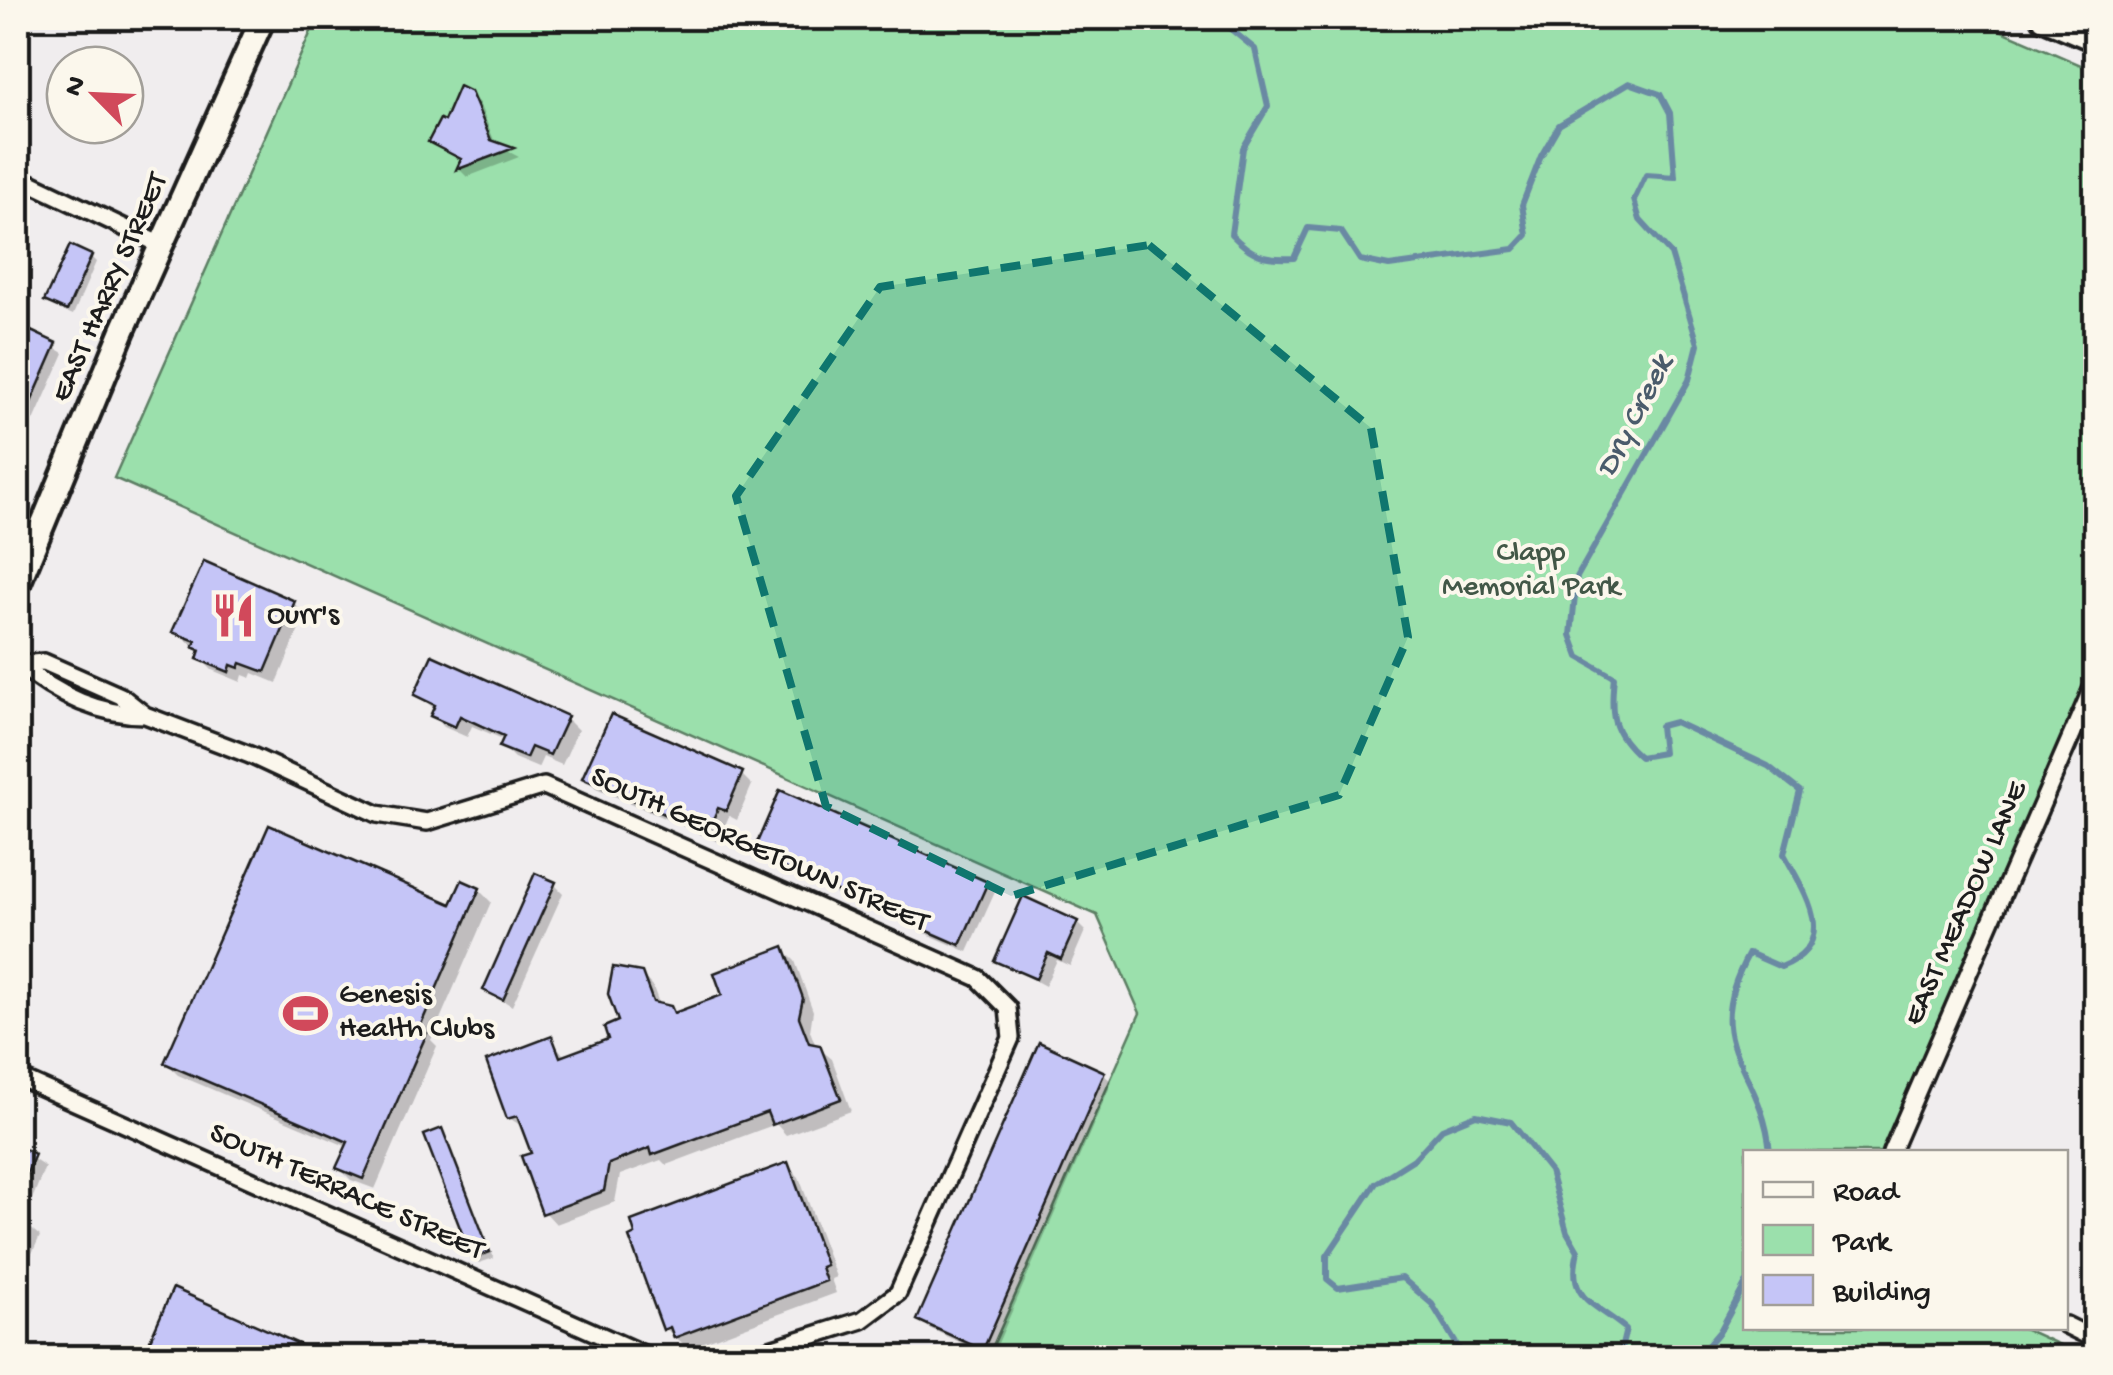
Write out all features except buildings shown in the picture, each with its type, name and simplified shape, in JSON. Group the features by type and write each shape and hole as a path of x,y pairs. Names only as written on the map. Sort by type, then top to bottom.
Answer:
{"main road":[{"name":"EAST HARRY STREET","path":"18,584 161,245 263,18"},
{"path":"2044,18 2096,40"}],"street":[{"path":"18,177 161,245"},
{"name":"SOUTH GEORGETOWN STREET","path":"19,663 35,681 113,715 145,715 250,756 377,814 426,822 544,786 978,978 1008,1008 1011,1038 898,1293 862,1320 742,1358"},
{"name":"EAST MEADOW LANE","path":"1892,1150 2096,679"},
{"name":"SOUTH TERRACE STREET","path":"18,1077 652,1358"},
{"path":"2068,1326 2096,1340"}],"highlighted area":[{"path":"1149,245 1371,428 1408,637 1339,795 1011,896 826,806 736,496 880,287"}],"green space":[{"name":"Clapp Memorial Park","path":"317,18 1972,18 2095,71 2095,661 1882,1150 1743,1150 1743,1330 2027,1330 2086,1357 988,1357 1140,1013 1097,915 114,478"}],"waterway":[{"name":"Dry Creek","path":"1217,18 1255,49 1268,106 1243,148 1231,234 1245,247 1267,257 1294,258 1308,228 1341,231 1360,260 1389,266 1514,249 1527,235 1522,205 1541,156 1559,125 1629,83 1660,94 1670,113 1675,177 1646,175 1634,200 1640,220 1671,254 1698,344 1689,380 1577,577 1571,635 1579,657 1614,677 1615,722 1623,739 1640,757 1663,753 1660,726 1675,722 1768,766 1800,791 1784,854 1813,916 1810,945 1781,967 1749,953 1734,985 1729,1012 1730,1035 1765,1122 1770,1150"},
{"name":"Dry Creek","path":"1465,1358 1432,1304 1402,1278 1338,1288 1327,1279 1327,1256 1376,1183 1414,1159 1442,1129 1476,1115 1511,1122 1550,1171 1567,1232 1578,1251 1575,1267 1579,1289 1593,1305 1626,1329 1619,1358"},
{"name":"Dry Creek","path":"1697,1358 1720,1331 1743,1289"}],"place":[{"name":"Ourr's","path":"234,616"},
{"name":"Genesis Health Clubs","path":"306,1013"}]}
